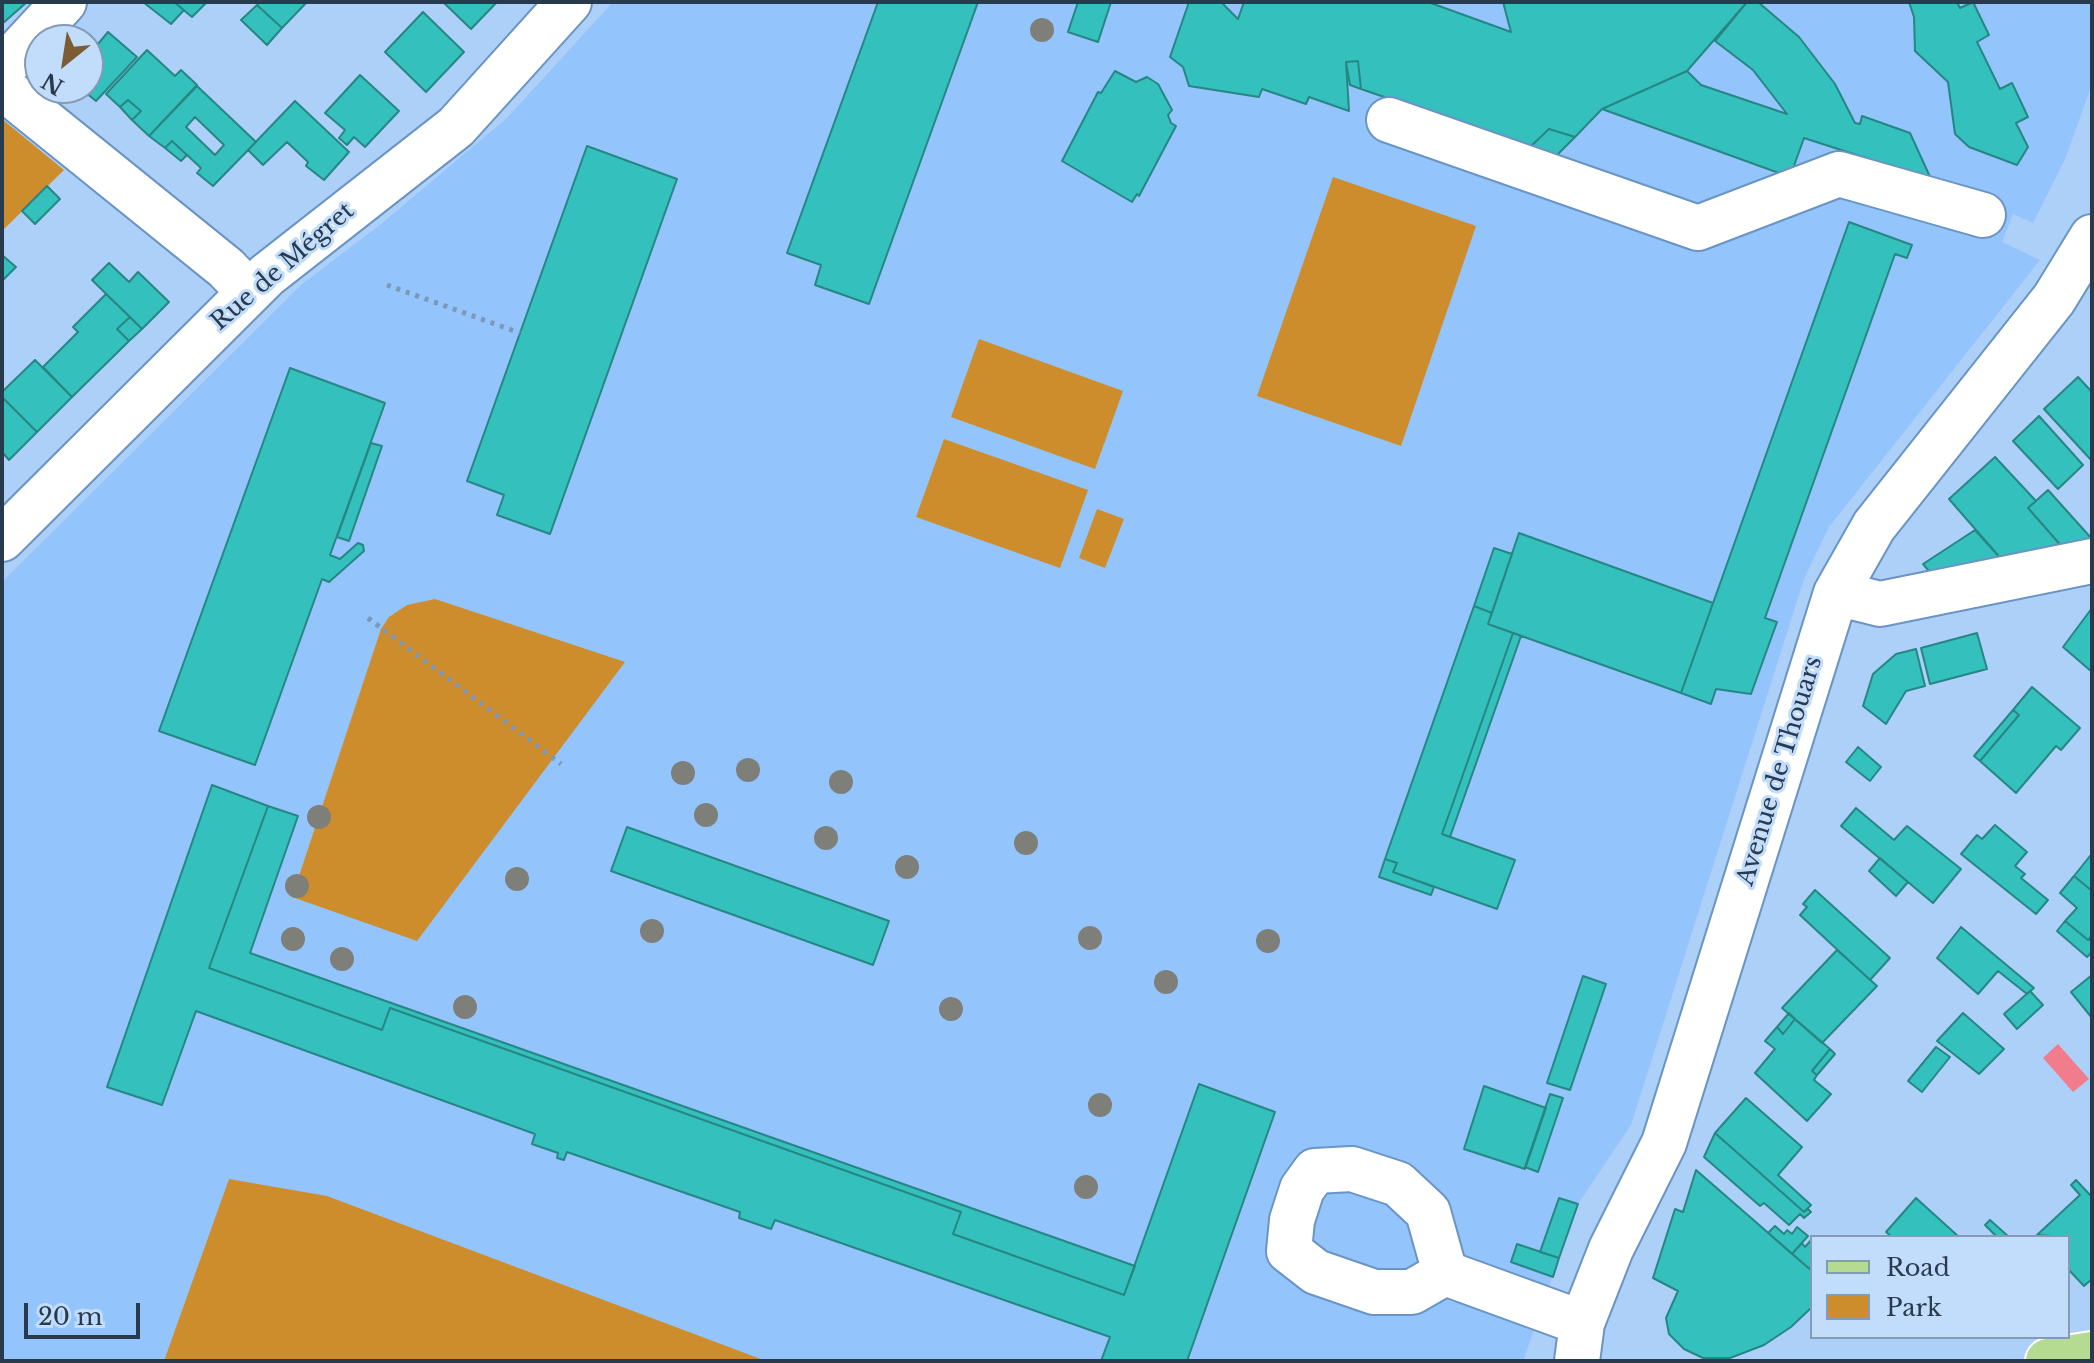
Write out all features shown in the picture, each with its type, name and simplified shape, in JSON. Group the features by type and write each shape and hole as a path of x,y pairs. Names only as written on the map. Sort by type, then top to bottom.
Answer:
{"main road":[{"path":"2048,1361 2092,1354"}],"street":[{"path":"2,69 64,2"},
{"name":"Rue de Mégret","path":"2,539 249,292 291,254 456,127 569,2"},
{"path":"2,87 226,268 249,292"},
{"path":"1389,120 1698,228 1839,174 1983,215"},
{"name":"Avenue de Thouars","path":"1580,1342 1634,1196 1664,1143 1836,593 1874,526 2054,299 2092,237"},
{"path":"1836,593 1880,604 2092,561"},
{"path":"1445,1273 1580,1342"}],"path":[{"path":"387,285 520,333"},
{"path":"368,618 561,764"}],"shaded area":[{"path":"613,2 2092,2 2090,90 2065,159 2033,223 2013,214 2002,242 2040,260 1829,527 1804,579 1631,1125 1578,1204 1523,1361 2,1361 2,582 301,285 381,224 506,119"},
{"path":"2058,1044 2089,1079 2073,1092 2043,1058"}],"green space":[{"path":"2,119 64,170 2,231"},
{"path":"1333,177 1476,226 1401,446 1257,396"},
{"path":"979,339 1123,391 1095,469 951,417"},
{"path":"944,439 1088,490 1060,568 916,517"},
{"path":"1097,509 1124,519 1105,568 1079,558"},
{"path":"435,599 625,662 417,941 292,897 381,629 389,617 407,605"},
{"path":"229,1179 327,1196 766,1361 164,1361"}],"building":[{"path":"2,2 27,2 2,24"},
{"path":"143,2 174,2 184,10 171,24"},
{"path":"174,2 207,2 192,17"},
{"path":"259,2 307,2 282,28 257,5"},
{"path":"443,2 497,2 471,29"},
{"path":"878,2 978,2 869,304 815,285 821,265 787,253"},
{"path":"1078,2 1111,2 1098,42 1068,32"},
{"path":"1189,2 1221,2 1238,19 1244,2 1428,2 1511,32 1503,2 1747,2 1687,71 1602,109 1575,137 1549,129 1530,147 1361,89 1358,61 1346,62 1349,111 1309,97 1306,104 1262,89 1259,97 1189,86 1183,67 1170,57"},
{"path":"1747,2 1758,2 1799,37 1835,84 1855,123 1860,124 1862,116 1910,133 1931,179 1804,138 1790,177 1602,109 1687,71 1701,85 1787,114 1753,70 1715,41"},
{"path":"1909,2 1957,2 1960,8 1973,2 1989,35 1977,42 2000,89 2012,83 2028,117 2016,123 2028,147 2017,165 1969,147 1955,134 1948,82 1915,51 1914,17"},
{"path":"257,5 282,28 267,45 241,20"},
{"path":"423,12 464,52 426,92 385,52"},
{"path":"108,32 137,57 104,92 104,37"},
{"path":"147,50 175,76 181,70 197,85 149,136 132,120 141,111 128,100 120,107 106,94"},
{"path":"1358,61 1361,89 1350,85 1346,62"},
{"path":"1115,71 1136,82 1147,77 1158,84 1172,110 1168,115 1171,123 1176,126 1139,196 1137,194 1132,202 1062,161 1098,92 1101,93"},
{"path":"360,75 399,111 365,147 354,137 347,145 339,138 345,130 325,113"},
{"path":"197,86 256,142 213,186 197,173 201,168 172,141 165,148 149,136","holes":["195,117 224,145 215,155 186,127"]},
{"path":"128,100 141,111 132,120 120,107"},
{"path":"295,101 349,152 324,180 306,166 308,162 287,142 263,165 248,150"},
{"path":"1549,129 1575,137 1556,156 1530,147"},
{"path":"172,141 187,155 181,161 165,148"},
{"path":"587,146 677,179 550,534 497,515 504,495 467,481"},
{"path":"47,186 60,199 35,224 22,211"},
{"path":"1849,222 1912,245 1907,258 1895,254 1765,618 1777,622 1751,694 1716,689 1711,704 1681,693"},
{"path":"2,255 16,267 2,281"},
{"path":"109,263 129,282 138,272 169,302 142,329 92,280"},
{"path":"106,294 130,317 117,329 129,341 72,397 43,367 78,332 73,327"},
{"path":"130,317 142,329 129,341 117,329"},
{"path":"35,360 72,397 37,432 2,397 2,392"},
{"path":"290,368 385,403 330,555 340,559 358,543 363,545 364,551 329,582 322,579 255,765 159,731"},
{"path":"2078,377 2092,392 2092,461 2044,409"},
{"path":"2,397 37,432 9,460 2,452"},
{"path":"2039,416 2083,465 2058,489 2013,441"},
{"path":"371,443 382,446 349,541 337,537"},
{"path":"1995,457 2036,501 2028,508 2064,549 2003,561 1949,499"},
{"path":"2048,490 2092,539 2092,543 2064,549 2028,508"},
{"path":"1975,530 2003,561 1933,576 1923,564"},
{"path":"1519,533 1713,603 1681,693 1488,624"},
{"path":"1494,548 1512,554 1492,613 1474,606"},
{"path":"1474,606 1492,613 1488,624 1513,633 1442,834 1515,860 1497,909 1393,872 1397,863 1385,859"},
{"path":"2092,608 2092,672 2063,647"},
{"path":"1513,633 1521,636 1450,837 1442,834"},
{"path":"1977,633 1987,669 1930,684 1921,648"},
{"path":"1916,649 1925,686 1906,691 1886,724 1863,706 1873,674 1896,654"},
{"path":"2032,687 2080,728 2061,750 2056,746 2016,793 1980,761 2019,715 2013,710"},
{"path":"2013,710 2019,715 1980,761 1974,756"},
{"path":"1858,747 1881,767 1870,781 1846,762"},
{"path":"212,785 268,806 209,968 382,1030 390,1008 961,1212 953,1234 1124,1295 1199,1084 1275,1112 1187,1361 1101,1361 1110,1337 775,1220 771,1229 739,1218 740,1212 567,1152 564,1160 557,1158 558,1153 532,1144 535,1134 196,1011 162,1105 107,1087"},
{"path":"268,806 298,816 250,953 1135,1266 1124,1295 953,1234 961,1212 390,1008 382,1030 209,968"},
{"path":"1856,808 1894,840 1907,826 1961,869 1933,903 1841,826"},
{"path":"1995,825 2027,852 2015,866 2025,874 2021,878 2048,900 2036,914 1961,854 1977,835 1982,839"},
{"path":"627,827 889,921 873,965 611,871"},
{"path":"2090,856 2092,858 2092,891 2074,876"},
{"path":"1880,858 1908,882 1896,896 1869,871"},
{"path":"1385,859 1397,863 1393,872 1434,887 1431,895 1379,877"},
{"path":"2074,876 2092,891 2092,935 2088,940 2065,921 2077,908 2060,893"},
{"path":"1815,890 1890,958 1870,980 1800,915 1807,907 1803,904"},
{"path":"2065,921 2088,940 2092,939 2092,952 2087,957 2057,931"},
{"path":"1961,927 2034,988 2027,994 1998,971 1978,994 1937,958"},
{"path":"1837,950 1877,986 1822,1043 1782,1008"},
{"path":"2092,975 2092,1018 2071,992"},
{"path":"1583,976 1606,984 1570,1090 1547,1083"},
{"path":"2030,991 2043,1005 2017,1029 2004,1014"},
{"path":"1789,1013 1795,1019 1783,1034 1777,1027"},
{"path":"1963,1013 2004,1049 1979,1074 1937,1041"},
{"path":"1795,1019 1830,1049 1812,1071 1817,1075 1814,1080 1831,1094 1807,1121 1755,1073 1775,1049 1765,1041 1777,1027 1783,1034"},
{"path":"1936,1047 1950,1057 1922,1092 1908,1081"},
{"path":"1830,1049 1835,1054 1817,1075 1812,1071"},
{"path":"1484,1086 1546,1108 1525,1169 1464,1149"},
{"path":"1550,1094 1563,1098 1538,1172 1525,1167"},
{"path":"1746,1098 1802,1147 1778,1175 1811,1205 1804,1212 1715,1133"},
{"path":"1715,1133 1804,1212 1808,1209 1811,1212 1804,1218 1800,1214 1789,1225 1764,1203 1760,1206 1704,1157"},
{"path":"1696,1170 1810,1269 1810,1309 1791,1327 1764,1345 1730,1358 1703,1358 1684,1349 1669,1334 1666,1318 1678,1291 1653,1278 1675,1209 1683,1212"},
{"path":"2076,1180 2092,1197 2092,1279 2084,1286 2070,1271 2070,1235 2037,1235 2080,1195 2071,1185"},
{"path":"1559,1198 1578,1204 1559,1258 1540,1252"},
{"path":"1916,1198 1957,1235 1890,1235 1886,1232"},
{"path":"1990,1220 2007,1235 1995,1235 1985,1225"},
{"path":"1775,1226 1784,1234 1787,1230 1792,1234 1797,1227 1808,1236 1792,1254 1768,1233"},
{"path":"1810,1241 1810,1269 1792,1254 1802,1243 1805,1247"},
{"path":"1517,1244 1559,1258 1553,1277 1511,1262"}]}
